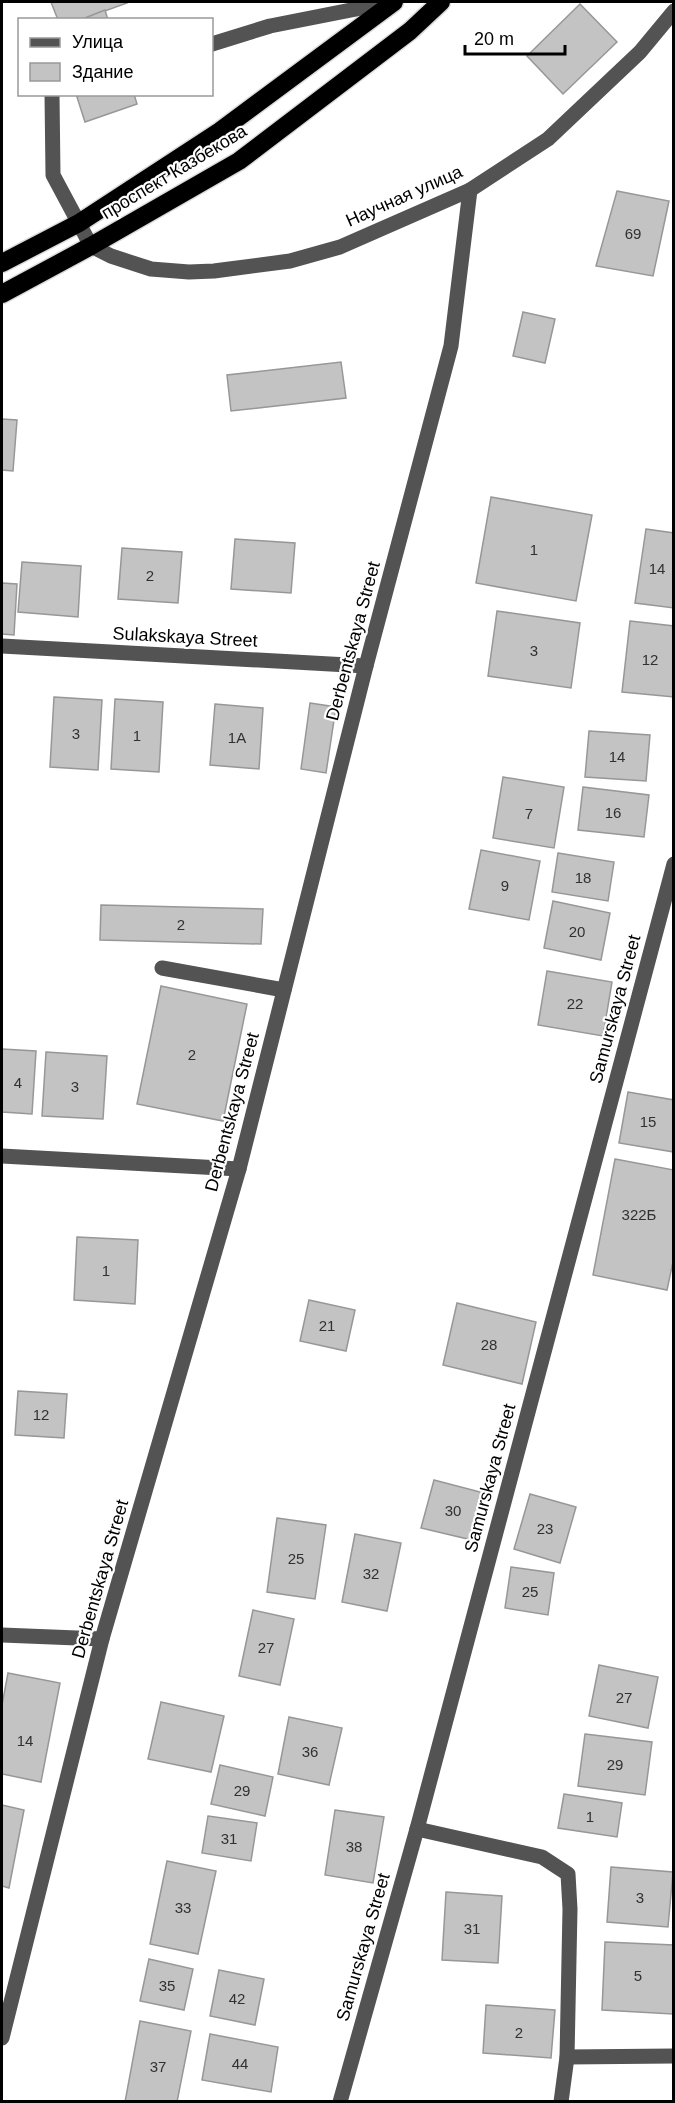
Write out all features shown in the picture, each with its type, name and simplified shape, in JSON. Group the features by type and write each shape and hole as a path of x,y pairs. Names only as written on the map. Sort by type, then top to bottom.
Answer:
{"highway":[{"name":"проспект Казбекова","path":"2,263 79,224 220,131 393,2"},
{"name":"проспект Казбекова","path":"2,294 239,161 410,31 441,2"}],"street":[{"path":"213,44 270,26 393,2"},
{"name":"Научная улица","path":"91,246 111,256 151,270 189,272 290,261 340,247 470,190 548,140 640,52 674,11"},
{"path":"52,96 53,175 91,246"},
{"name":"Derbentskaya Street","path":"2,2038 102,1639 239,1169 366,666 451,346 470,190"},
{"name":"Sulakskaya Street","path":"2,646 366,666"},
{"name":"Samurskaya Street","path":"340,2102 417,1829 674,864"},
{"path":"162,968 284,990"},
{"path":"2,1156 239,1169"},
{"path":"2,1635 102,1639"},
{"path":"417,1829 542,1857 567,1874 570,1908 567,2057 561,2102"},
{"path":"567,2057 674,2056"}],"building":[{"path":"51,2 127,3 86,18 57,18"},
{"path":"580,4 617,42 563,94 527,56"},
{"path":"105,10 107,18 85,18"},
{"path":"77,96 135,96 137,104 85,122"},
{"path":"617,191 669,201 653,276 596,266"},
{"path":"523,312 555,319 545,363 513,356"},
{"path":"341,362 346,398 231,411 227,375"},
{"path":"2,419 17,420 13,471 2,470"},
{"path":"491,497 592,515 576,601 476,583"},
{"path":"646,529 674,533 674,608 635,603"},
{"path":"235,539 295,543 291,593 231,589"},
{"path":"122,548 182,552 178,603 118,599"},
{"path":"22,562 81,566 78,617 18,612"},
{"path":"2,583 17,584 14,635 2,634"},
{"path":"497,611 580,623 571,688 488,676"},
{"path":"630,621 674,626 674,697 622,692"},
{"path":"54,697 102,700 98,770 50,767"},
{"path":"115,699 163,702 159,772 111,769"},
{"path":"310,703 336,707 326,773 301,769"},
{"path":"215,704 263,708 259,769 210,765"},
{"path":"589,731 650,735 646,781 585,777"},
{"path":"503,777 564,787 554,848 493,838"},
{"path":"583,787 649,795 644,837 578,830"},
{"path":"481,850 540,861 529,920 469,909"},
{"path":"558,853 614,862 608,901 552,892"},
{"path":"553,901 610,913 601,960 544,948"},
{"path":"101,905 263,909 261,944 100,940"},
{"path":"547,971 612,982 603,1036 538,1025"},
{"path":"161,986 247,1004 223,1121 137,1104"},
{"path":"2,1049 36,1051 32,1114 2,1112"},
{"path":"46,1052 107,1056 103,1119 42,1116"},
{"path":"628,1092 674,1100 674,1152 619,1143"},
{"path":"615,1159 674,1170 674,1257 667,1290 593,1275"},
{"path":"77,1237 138,1240 135,1304 74,1300"},
{"path":"309,1300 355,1310 346,1351 300,1341"},
{"path":"457,1303 536,1322 522,1384 443,1365"},
{"path":"18,1391 67,1394 64,1438 15,1435"},
{"path":"434,1480 484,1493 472,1540 421,1528"},
{"path":"530,1494 576,1507 560,1563 514,1549"},
{"path":"277,1518 326,1525 315,1599 267,1592"},
{"path":"355,1534 401,1543 387,1611 342,1602"},
{"path":"511,1567 554,1573 548,1615 505,1608"},
{"path":"253,1610 294,1619 280,1685 239,1676"},
{"path":"599,1665 658,1677 648,1728 589,1716"},
{"path":"8,1673 60,1683 41,1782 2,1774 2,1705"},
{"path":"161,1702 224,1716 211,1772 148,1759"},
{"path":"289,1717 342,1728 329,1785 278,1774"},
{"path":"585,1734 652,1742 645,1795 578,1786"},
{"path":"220,1765 273,1777 265,1816 211,1804"},
{"path":"564,1794 622,1803 617,1837 558,1828"},
{"path":"2,1805 24,1810 9,1888 2,1886"},
{"path":"335,1810 384,1817 373,1883 325,1875"},
{"path":"208,1816 257,1823 251,1861 202,1853"},
{"path":"167,1861 216,1871 198,1954 150,1944"},
{"path":"611,1867 673,1872 668,1927 607,1922"},
{"path":"446,1892 502,1896 498,1963 442,1960"},
{"path":"605,1942 674,1945 673,2014 602,2010"},
{"path":"149,1959 193,1969 184,2010 140,2001"},
{"path":"219,1970 264,1979 255,2025 210,2016"},
{"path":"486,2005 555,2010 551,2058 483,2053"},
{"path":"140,2021 191,2031 177,2102 125,2102"},
{"path":"210,2034 278,2047 271,2092 202,2080"}]}
